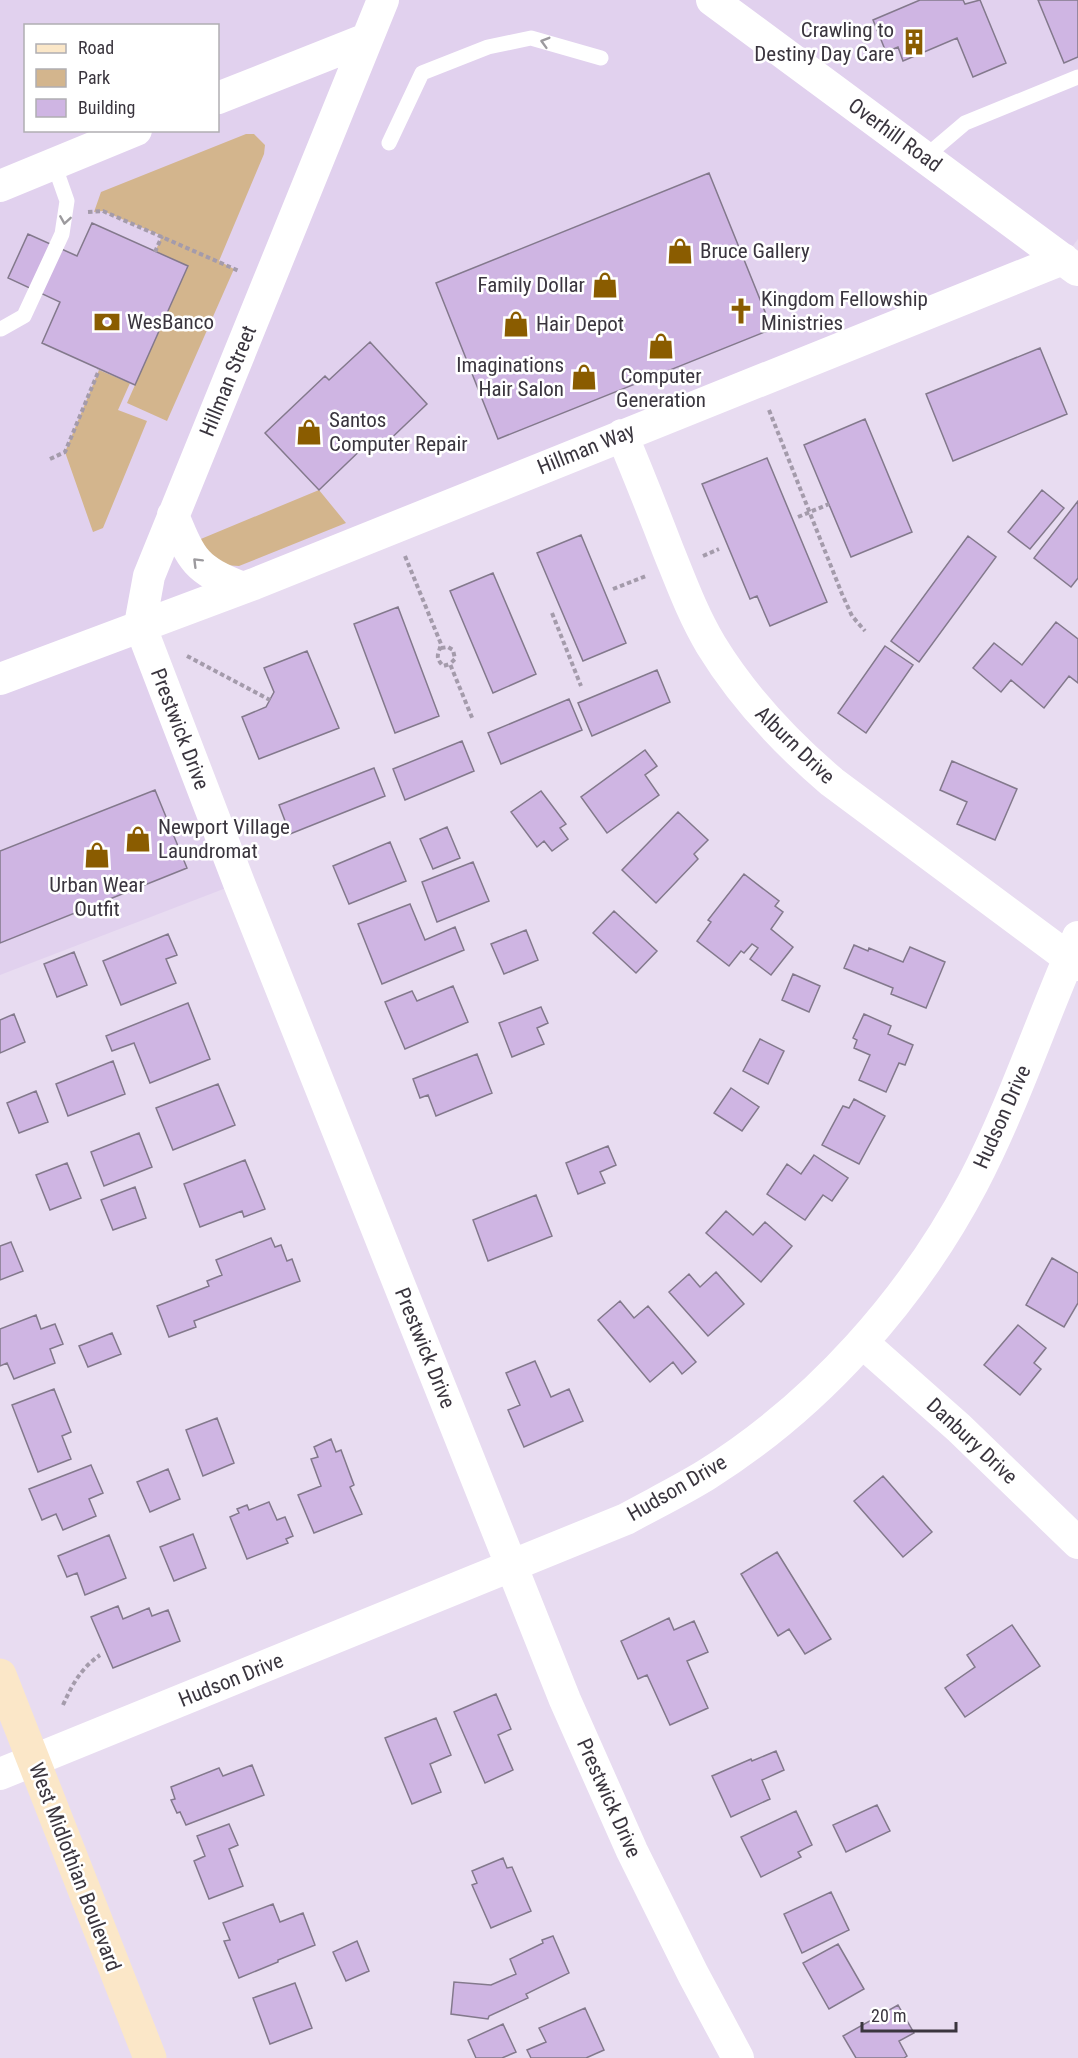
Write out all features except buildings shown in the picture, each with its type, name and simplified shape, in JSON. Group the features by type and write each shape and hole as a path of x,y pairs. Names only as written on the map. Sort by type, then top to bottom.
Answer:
{"main road":[{"name":"West Midlothian Boulevard","path":"0,1675 150,2058"}],"street":[{"name":"Hillman Street","path":"140,625 149,576 383,0"},
{"name":"Overhill Road","path":"712,0 1071,264"},
{"path":"219,98 367,39"},
{"path":"0,186 131,132"},
{"name":"Hillman Way","path":"140,625 243,588 757,381 1071,264"},
{"name":"Alburn Drive","path":"622,435 693,610 711,645 761,715 797,752 832,782 1075,953"},
{"path":"173,515 189,553 202,567 225,581 243,588"},
{"path":"0,679 140,625"},
{"name":"Prestwick Drive","path":"140,625 239,883 565,1700 632,1851 738,2058"},
{"name":"Hudson Drive","path":"0,1774 626,1519 706,1474 753,1441 798,1404 863,1343 900,1297 941,1237 973,1183 1075,953"},
{"name":"Danbury Drive","path":"863,1343 959,1428 1078,1543"}],"lane":[{"path":"389,143 422,73 488,47 531,38 601,58"},
{"path":"925,157 965,123 1078,77"},
{"path":"1,329 24,316 58,247 67,201 54,164"}],"path":[{"path":"66,214 103,211 267,283"},
{"path":"155,252 162,236"},
{"path":"50,459 65,452 99,370"},
{"path":"757,381 852,616 865,631"},
{"path":"798,517 829,504"},
{"path":"394,527 441,644 438,650 438,660 443,666 450,664 455,659 453,650 448,647 441,648"},
{"path":"552,614 581,686"},
{"path":"184,655 270,700"},
{"path":"450,664 474,720"},
{"path":"63,1705 79,1674 88,1663 100,1655"}],"shaded area":[{"path":"0,0 1078,0 1078,239 1063,259 141,625 239,883 0,975"}],"green space":[{"path":"246,134 254,134 265,145 264,154 219,261 234,269 167,421 127,403 135,385 155,252 162,236 103,211 94,212 101,192"},
{"path":"99,370 130,383 118,410 147,421 103,528 93,532 65,452"},
{"path":"319,490 346,523 239,566 223,565 196,541"}],"place":[{"name":"Crawling to Destiny Day Care","path":"914,42"},
{"name":"Bruce Gallery","path":"680,251"},
{"name":"Family Dollar","path":"605,285"},
{"name":"Kingdom Fellowship Ministries","path":"741,311"},
{"name":"WesBanco","path":"107,322"},
{"name":"Hair Depot","path":"516,324"},
{"name":"Computer Generation","path":"661,346"},
{"name":"Imaginations Hair Salon","path":"584,377"},
{"name":"Santos Computer Repair","path":"309,432"},
{"name":"Newport Village Laundromat","path":"138,839"},
{"name":"Urban Wear Outfit","path":"97,855"}]}
